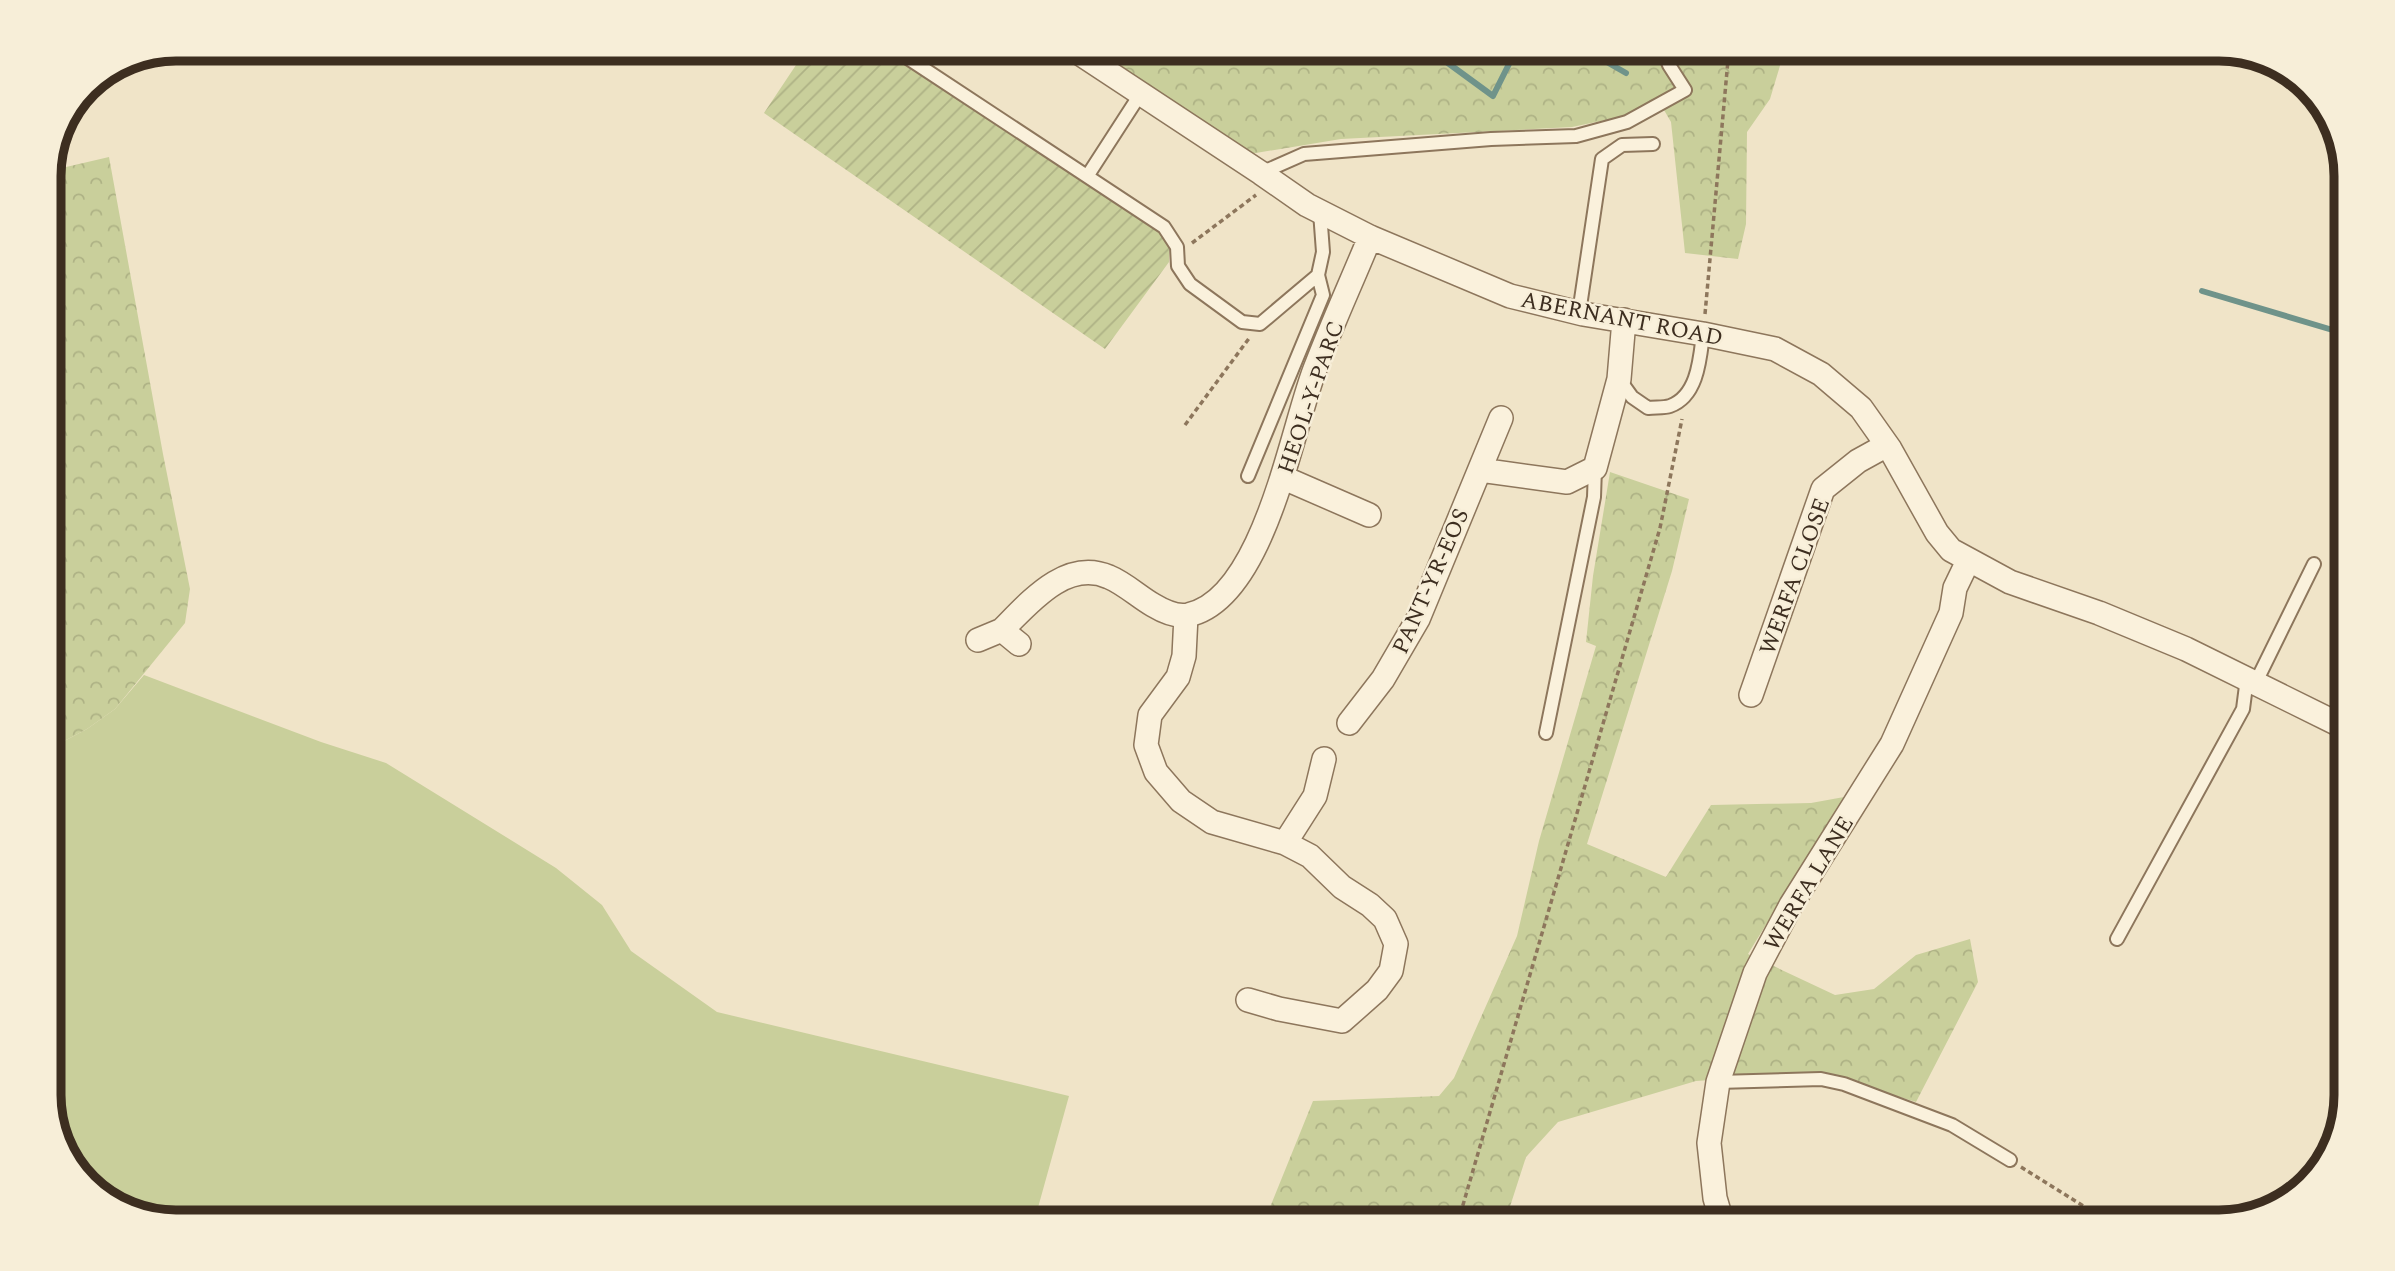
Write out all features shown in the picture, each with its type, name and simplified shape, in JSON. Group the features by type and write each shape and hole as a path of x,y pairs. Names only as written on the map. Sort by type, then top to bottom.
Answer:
{"street":[{"name":"ABERNANT ROAD","path":"1091,61 1307,205 1370,237 1510,296 1579,313 1775,349 1821,374 1861,408 1887,445 1937,533 1951,550 2010,582 2099,613 2186,649 2334,722"},
{"name":"HEOL-Y-PARC","path":"1186,616 1207,608 1229,589 1250,558 1283,478 1298,419 1315,369 1370,237"},
{"path":"1480,470 1567,482 1595,468 1619,379 1624,320"},
{"name":"PANT-YR-EOS","path":"1349,723 1383,680 1418,619 1501,418"},
{"name":"WERFA CLOSE","path":"1751,695 1823,489 1858,461 1887,445"},
{"path":"1283,478 1369,515"},
{"name":"WERFA LANE","path":"1718,1210 1709,1143 1718,1082 1755,973 1791,905 1892,744 1951,612 1955,588 1968,561"},
{"path":"978,640 1011,637 1036,596 1063,578 1090,571 1110,577 1164,611 1186,616 1184,656 1178,677 1150,715 1146,746 1156,772 1181,802 1212,822 1285,843 1310,856 1342,887 1370,905 1385,919 1396,944 1391,971 1377,990 1342,1021 1248,1000"},
{"path":"1285,843 1315,796 1324,759"}],"lane":[{"path":"912,61 1164,227 1177,247 1178,266 1190,284 1242,322 1260,324 1318,275"},
{"path":"1261,173 1304,155 1478,140 1576,136 1627,122 1685,90 1668,61"},
{"path":"1088,175 1140,93"},
{"path":"1579,313 1602,159 1622,145 1653,144"},
{"path":"1248,476 1322,295 1318,275 1322,252 1320,212"},
{"path":"1619,379 1632,397 1648,408 1671,406 1687,393 1699,369 1703,334"},
{"path":"1546,733 1594,497 1595,468"},
{"path":"2117,939 2243,709 2251,680 2314,564"},
{"path":"1718,1082 1821,1079 1844,1084 1952,1125 2010,1160"}],"path":[{"path":"1703,334 1728,61"},
{"path":"1177,247 1191,244 1258,193 1261,173"},
{"path":"1185,425 1260,324"},
{"path":"1461,1210 1660,528 1687,393"},
{"path":"2010,1160 2090,1210"}],"green space":[{"path":"790,61 902,61 1160,230 1169,246 1169,262 1105,349 764,113 796,65"},
{"path":"1110,61 1781,61 1770,99 1747,132 1746,224 1738,259 1685,253 1671,122 1657,98 1625,116 1572,127 1341,139 1250,154"},
{"path":"109,157 190,589 185,623 115,709 87,729 61,743 61,169"},
{"path":"1610,472 1689,499 1672,571 1587,844 1666,877 1711,805 1811,803 1844,797 1748,954 1835,995 1874,989 1916,955 1970,939 1978,982 1916,1102 1821,1073 1696,1081 1558,1122 1526,1157 1509,1210 1269,1210 1313,1101 1439,1096 1454,1078 1517,936 1539,841 1596,646 1586,642 1593,576"},
{"path":"144,675 321,742 386,763 556,868 602,905 631,951 717,1012 1069,1096 1037,1210 176,1210 146,1206 125,1198 100,1181 81,1159 67,1132 61,1102 61,743 87,729 115,709"}],"waterway":[{"path":"1445,61 1493,96 1510,61"},
{"path":"1605,61 1626,73"},
{"path":"2202,291 2334,330"}]}
